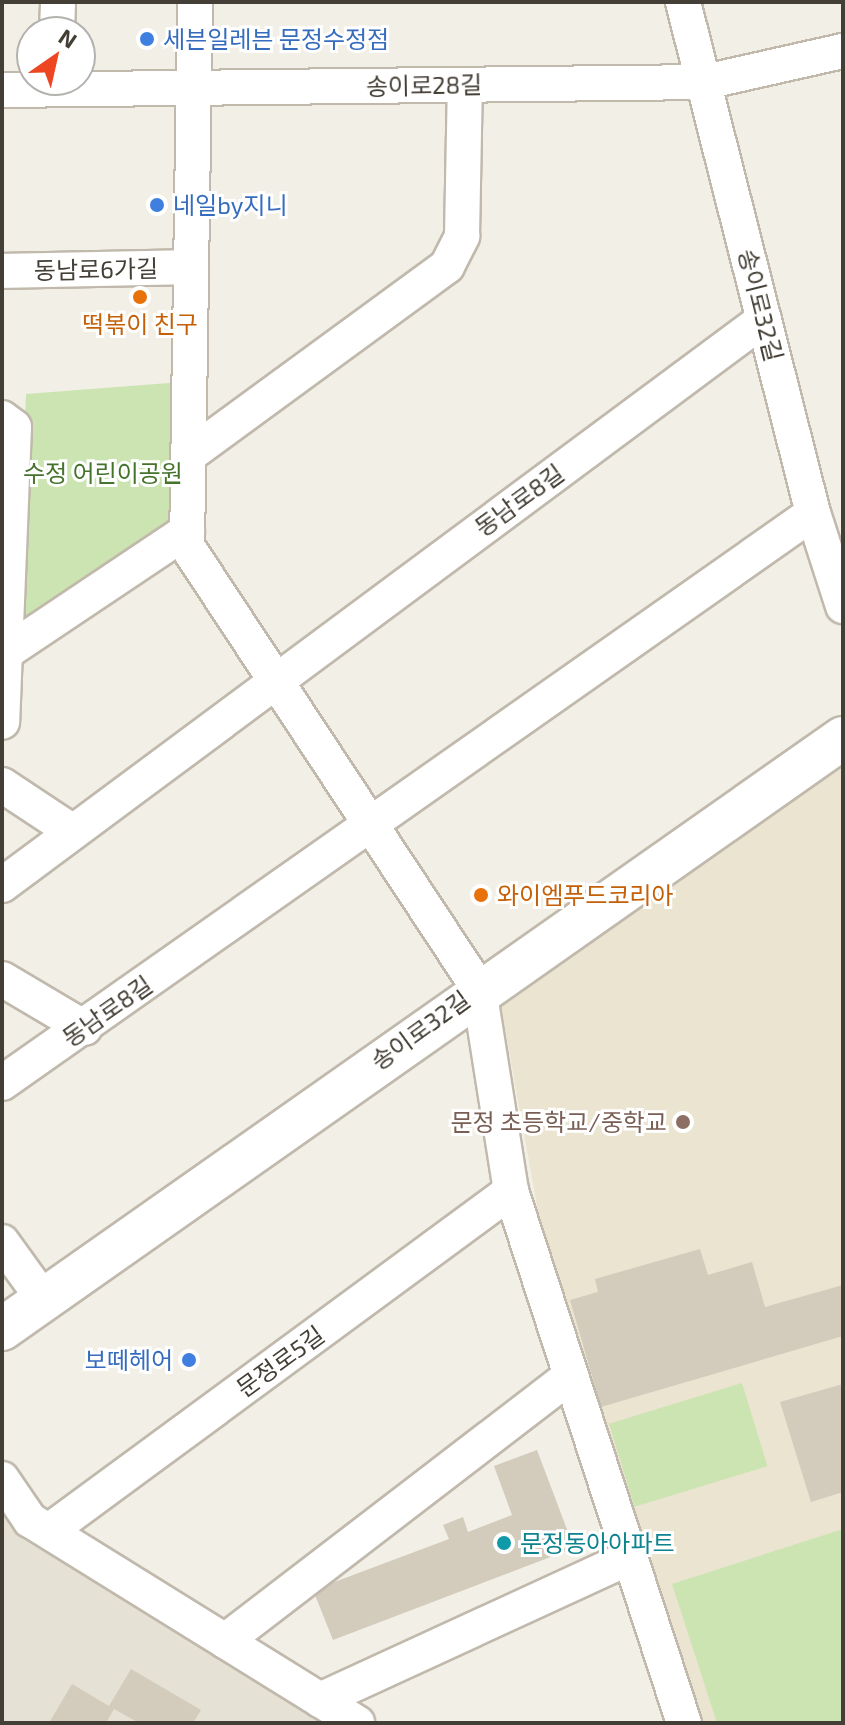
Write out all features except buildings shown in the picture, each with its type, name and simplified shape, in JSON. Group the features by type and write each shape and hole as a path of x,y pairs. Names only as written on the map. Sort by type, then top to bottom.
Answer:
{"street":[{"path":"195,2 187,546 369,828 479,989 511,1191 684,1723"},
{"name":"송이로32길","path":"683,2 813,513 843,606"},
{"name":"송이로28길","path":"96,86 194,88 705,82 843,51"},
{"path":"189,455 447,266 462,236 465,85"},
{"name":"동남로6가길","path":"2,271 191,267"},
{"name":"동남로8길","path":"2,885 764,319"},
{"path":"2,418 14,427 2,722"},
{"name":"동남로8길","path":"2,1083 85,1028 813,513"},
{"path":"5,653 187,531"},
{"name":"송이로32길","path":"2,1329 479,989 843,738"},
{"path":"2,785 73,832"},
{"path":"2,979 85,1028"},
{"name":"문정로5길","path":"49,1531 511,1191"},
{"path":"2,1242 44,1300"},
{"path":"225,1641 569,1377"},
{"path":"2,1479 30,1520 357,1723"},
{"path":"320,1700 629,1558"}],"shaded area":[{"name":"문정 초등학교/중학교","path":"843,765 843,1723 703,1723 544,1244 500,1001"},
{"path":"2,1508 23,1539 327,1723 2,1723"}],"green space":[{"name":"수정 어린이공원","path":"182,382 183,515 17,627 26,394"},
{"path":"742,1383 767,1466 635,1507 609,1424"},
{"path":"843,1529 843,1723 717,1723 672,1584"}],"place":[{"name":"세븐일레븐 문정수정점","path":"147,39"},
{"name":"네일by지니","path":"157,205"},
{"name":"떡볶이 친구","path":"140,297"},
{"name":"와이엠푸드코리아","path":"481,895"},
{"name":"문정 초등학교/중학교","path":"683,1122"},
{"name":"보떼헤어","path":"189,1360"},
{"name":"문정동아아파트","path":"504,1543"}]}
